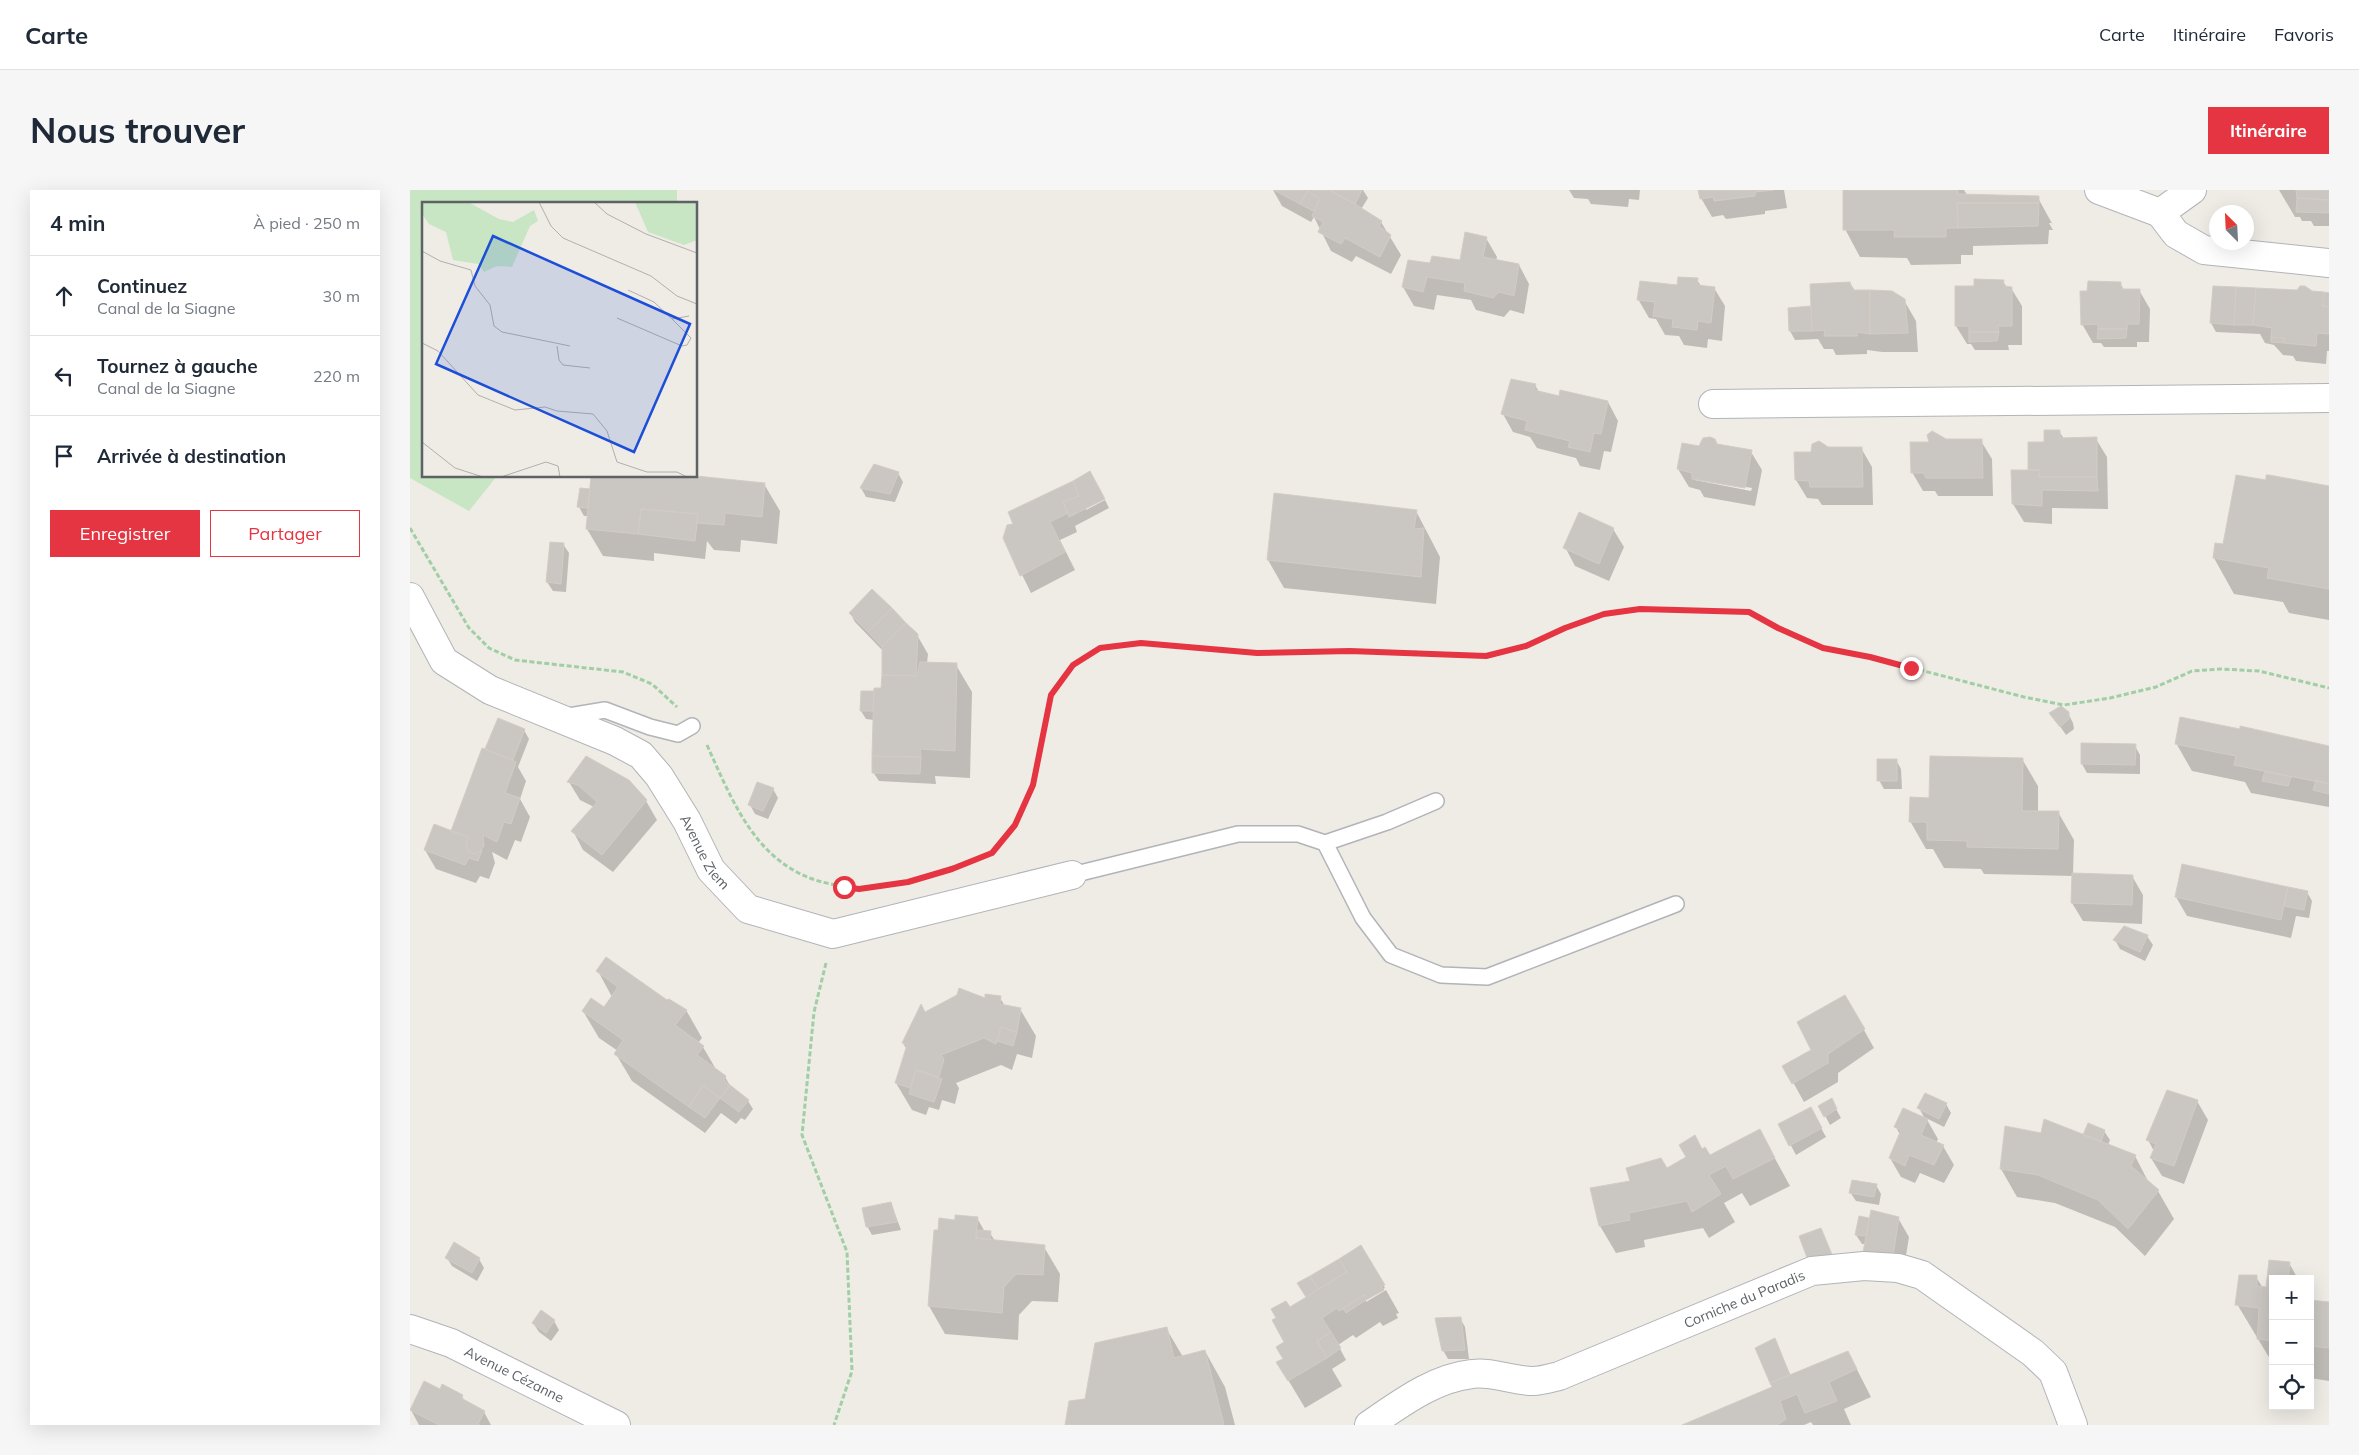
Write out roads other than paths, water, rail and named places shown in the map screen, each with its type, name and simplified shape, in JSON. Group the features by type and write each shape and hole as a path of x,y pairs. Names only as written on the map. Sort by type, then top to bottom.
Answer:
{"street":[{"path":"2099,190 2160,212 2176,234 2204,250 2329,263"},
{"path":"2160,212 2192,190"},
{"path":"1713,404 2329,398"},
{"name":"Avenue Ziem","path":"410,597 444,661 490,690 641,755 659,776 687,821 711,870 748,909 833,934 1072,875"},
{"name":"Corniche du Paradis","path":"1369,1425 1410,1398 1449,1379 1472,1374 1498,1375 1533,1381 1559,1376 1812,1271 1864,1266 1898,1268 1922,1275 2033,1353 2052,1372 2073,1425"},
{"name":"Avenue Cézanne","path":"410,1329 451,1343 616,1425"}],"lane":[{"path":"557,718 605,710 650,727 678,734 692,726"},
{"path":"1072,875 1238,834 1298,834 1325,843 1436,802"},
{"path":"1325,843 1363,918 1391,955 1441,975 1487,977 1676,904"}]}
